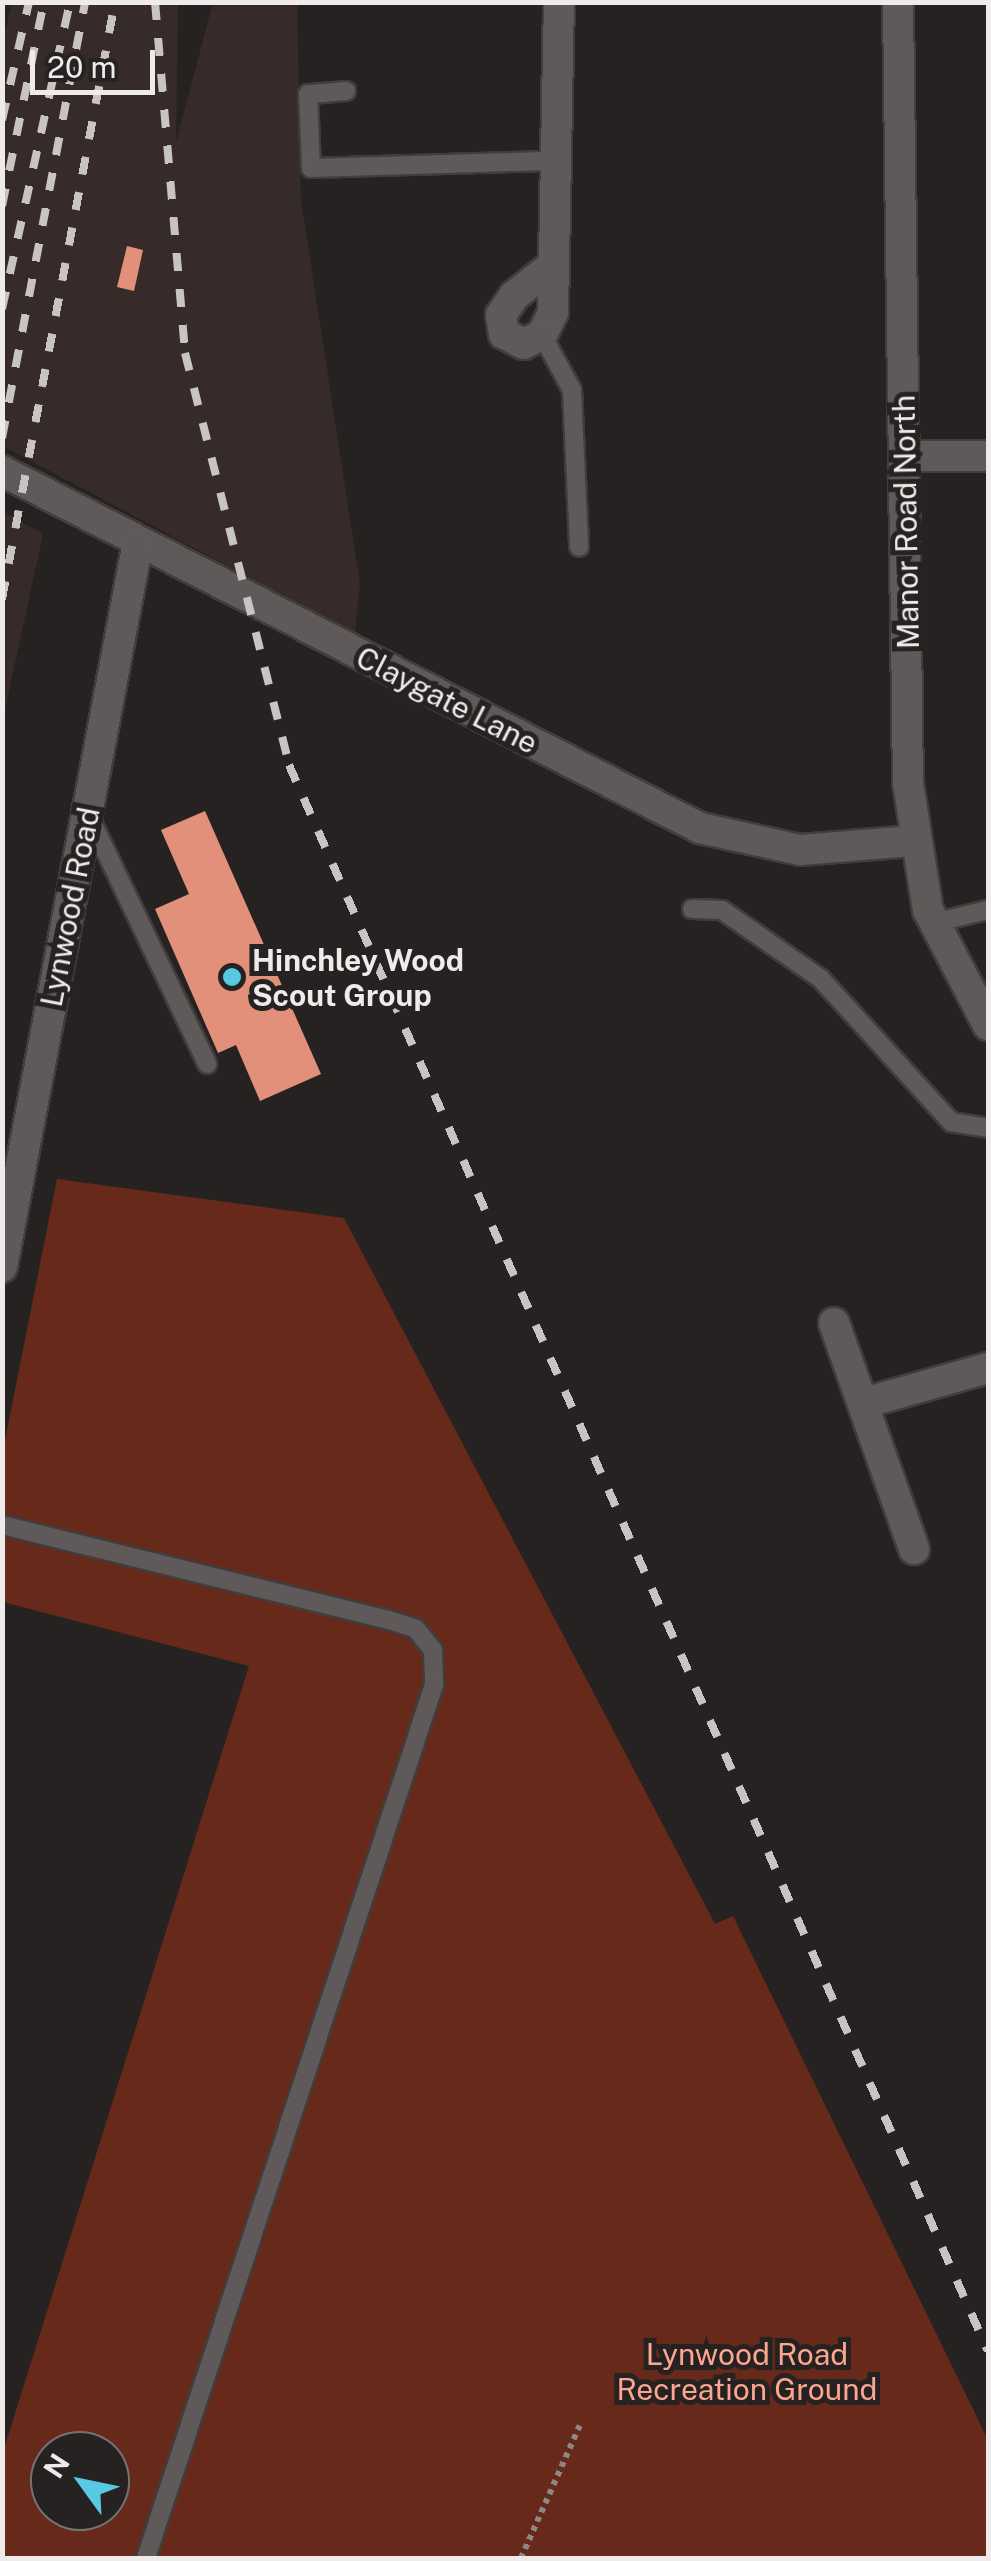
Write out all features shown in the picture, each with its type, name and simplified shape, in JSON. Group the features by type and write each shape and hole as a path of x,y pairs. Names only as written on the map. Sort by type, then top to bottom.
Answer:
{"street":[{"path":"553,265 500,315 504,334 524,344 542,335 553,265 558,2"},
{"name":"Manor Road North","path":"898,2 913,841 933,923 988,1025"},
{"path":"906,456 988,456"},
{"name":"Claygate Lane","path":"2,471 137,547 700,828 800,850 913,841"},
{"name":"Lynwood Road","path":"2,1267 137,547"},
{"path":"834,1323 914,1548"},
{"path":"864,1403 988,1368"}],"lane":[{"path":"346,91 308,94 311,168 553,160"},
{"path":"542,335 572,390 579,547"},
{"path":"88,814 207,1064"},
{"path":"692,908 722,910 821,979 951,1122 988,1128"},
{"path":"933,923 988,910"},
{"path":"2,1525 389,1620 416,1629 433,1650 434,1686 146,2558"}],"path":[{"path":"521,2558 580,2425"}],"shaded area":[{"path":"12,3 178,3 176,142 213,3 297,3 301,200 360,584 355,634 3,446 2,45"},
{"path":"3,511 43,534 3,719"}],"green space":[{"name":"Lynwood Road Recreation Ground","path":"57,1179 344,1218 715,1924 733,1916 988,2440 988,2558 3,2558 3,2452 249,1666 3,1602 3,1450"}],"building":[{"path":"127,246 143,250 134,291 117,287"},
{"name":"Hinchley Wood Scout Group","path":"205,811 321,1074 260,1101 236,1045 218,1053 155,909 189,894 161,830"}],"railway":[{"path":"2,120 29,2"},
{"path":"2,206 44,2"},
{"path":"2,309 70,2"},
{"path":"2,438 85,2"},
{"path":"2,599 115,2"},
{"path":"155,2 185,353 289,765 988,2351"}],"place":[{"name":"Hinchley Wood Scout Group","path":"232,977"}]}
